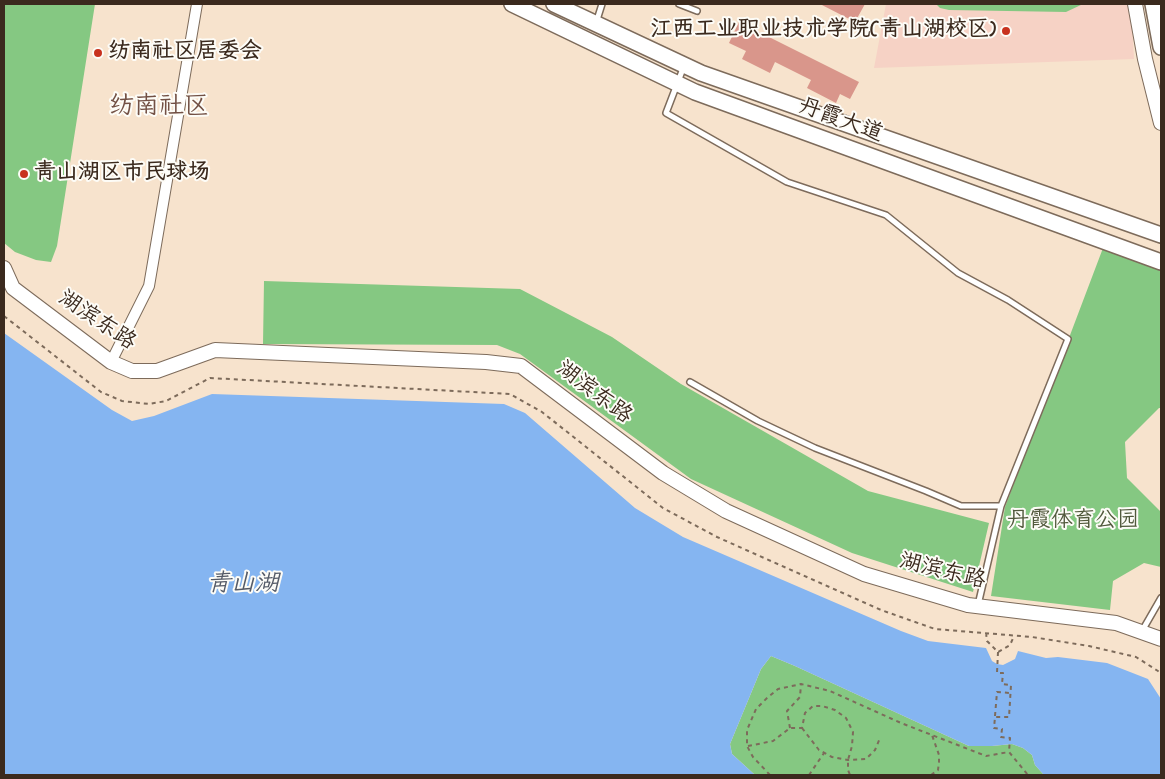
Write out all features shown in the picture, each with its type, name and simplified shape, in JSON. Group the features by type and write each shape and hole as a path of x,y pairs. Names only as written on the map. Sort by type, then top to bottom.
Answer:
{"main road":[{"name":"丹霞大道","path":"512,4 704,95 1161,262"},
{"name":"丹霞大道","path":"554,4 701,73 1161,235"},
{"path":"1153,4 1161,47"}],"street":[{"path":"111,362 149,286 197,4"},
{"path":"1135,4 1145,58 1161,123"},
{"name":"湖滨东路","path":"4,268 12,288 111,362 132,371 157,371 215,350 477,362 521,366 663,474 726,511 864,574 968,605 1116,623 1161,639"}],"lane":[{"path":"596,24 602,4"},
{"path":"679,4 697,11"},
{"path":"684,65 666,113 787,182 886,215 958,273 1008,300 1068,339 1001,506 977,606"},
{"path":"690,382 758,420 814,448 961,506 1001,506"},
{"path":"1141,632 1161,598"}],"path":[{"name":"湖滨东路","path":"4,316 101,392 122,401 149,404 166,400 186,392 210,378 510,394 542,412 664,508 717,537 881,610 935,629 1014,636 1089,646 1136,656 1161,675"},
{"path":"986,633 987,641 998,652 997,672 1003,673 1002,684 1011,685 1009,717 995,717"},
{"path":"998,652 1010,645 1014,636"},
{"path":"790,728 787,711 800,697 801,684"},
{"path":"770,775 753,757 747,746 747,730 756,709 778,689 801,684 830,691 986,756 1009,752"},
{"path":"1010,693 997,692 994,728 1002,729 1001,737 1010,738 1009,752 1028,775"},
{"path":"850,775 848,760 853,732 846,718 835,710 822,706 813,706 805,713 802,728 812,742 824,753 832,757 848,760 866,759 875,750 880,738"},
{"path":"747,746 773,741 790,728 802,728"},
{"path":"931,775 938,770 939,762 939,755 932,735"},
{"path":"809,775 824,753"}],"shaded area":[{"name":"江西工业职业技术学院(青山湖校区)","path":"886,4 1131,4 1134,59 874,68"}],"green space":[{"name":"青山湖区市民球场","path":"4,4 95,4 57,246 51,262 36,260 15,252 4,243"},
{"path":"936,4 1083,4 1066,12 949,10 940,8"},
{"name":"丹霞体育公园","path":"1103,248 1161,269 1161,408 1125,442 1127,478 1161,512 1161,567 1144,563 1113,581 1110,610 991,596 1005,507"},
{"path":"264,281 520,289 612,337 681,384 868,491 989,523 973,592 852,553 691,479 520,354 497,345 263,344"},
{"path":"771,656 969,746 1012,744 1023,748 1032,755 1035,765 1044,775 755,775 732,754 730,744 761,669"}],"water":[{"name":"青山湖","path":"4,333 112,410 132,421 154,416 212,394 504,404 525,413 635,508 683,537 901,631 928,641 986,648 992,661 997,664 1003,665 1015,659 1018,651 1046,658 1058,657 1107,663 1148,679 1161,699 1161,775 1044,775 1035,765 1032,755 1023,748 1012,744 969,746 771,656 761,669 730,744 732,754 755,775 4,775"}],"building":[{"path":"820,4 865,4 855,22"},
{"path":"739,22 859,82 850,99 840,94 836,103 807,88 811,80 775,62 770,73 742,59 746,51 729,43"}],"place":[{"name":"江西工业职业技术学院(青山湖校区)","path":"1006,31"},
{"name":"纺南社区居委会","path":"98,53"},
{"name":"青山湖区市民球场","path":"24,174"}],"district":[{"name":"纺南社区","path":"159,109"}]}
